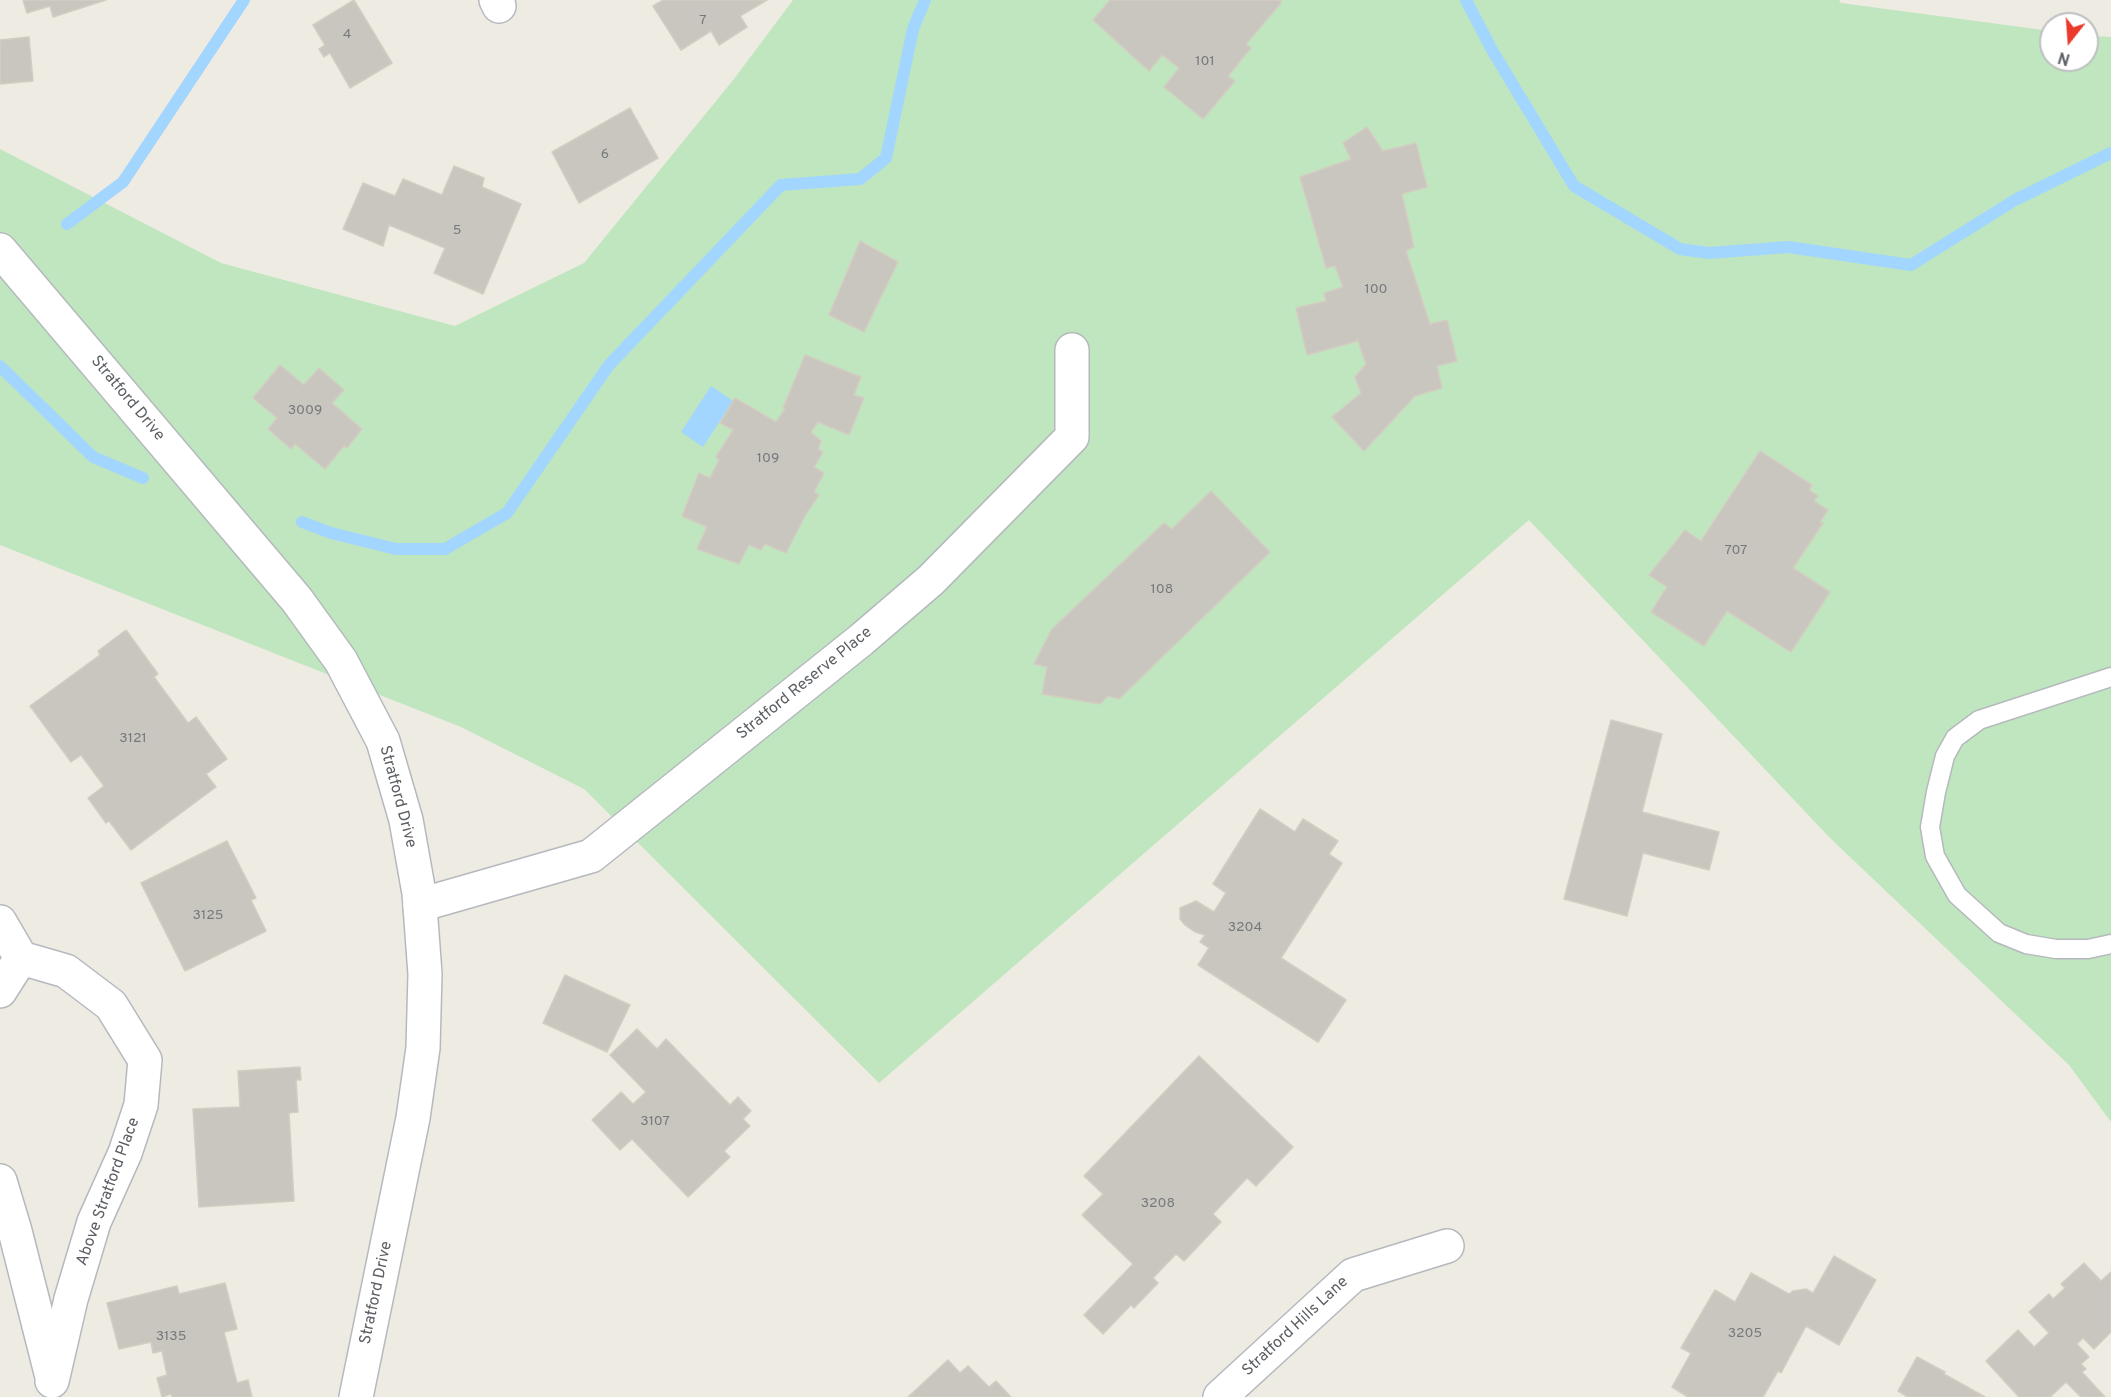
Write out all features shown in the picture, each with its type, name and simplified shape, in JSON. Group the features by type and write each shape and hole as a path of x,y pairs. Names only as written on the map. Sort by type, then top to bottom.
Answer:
{"street":[{"name":"Stratford Drive","path":"0,250 297,600 341,661 382,741 406,820 420,905 425,974 423,1048 413,1118 356,1397"},
{"name":"Stratford Reserve Place","path":"420,905 591,856 861,639 931,579 1072,437 1072,350"},
{"path":"0,922 21,958 0,991"},
{"name":"Above Stratford Place","path":"21,958 66,971 111,1005 145,1060 141,1105 125,1153 94,1222 71,1299 56,1389"},
{"name":"Above Stratford Place","path":"0,1180 56,1389"},
{"name":"Stratford Hills Lane","path":"1220,1397 1353,1275 1448,1246"}],"lane":[{"path":"2111,677 1979,720 1955,738 1945,756 1930,827 1935,856 1957,895 1999,933 2026,944 2056,949 2088,949 2111,944"}],"green space":[{"path":"793,0 1839,0 1841,3 2039,29 2039,72 2099,72 2099,36 2111,37 2111,1122 2069,1065 1830,838 1529,520 879,1083 584,789 461,727 0,545 0,149 221,263 455,326 584,263 734,79"}],"water":[{"path":"711,386 733,401 703,447 681,432"}],"building":[{"path":"23,0 106,0 53,17 50,6 27,13"},
{"path":"354,0 392,63 350,88 330,53 324,57 319,49 325,45 313,25"},
{"path":"663,0 767,0 740,16 747,27 719,45 711,31 681,50 653,6"},
{"path":"1110,0 1280,0 1281,3 1246,44 1251,48 1228,76 1235,81 1203,119 1164,87 1179,68 1162,55 1149,71 1093,20"},
{"path":"29,37 33,81 0,84 0,40"},
{"path":"630,108 658,158 579,203 552,152"},
{"path":"1367,127 1383,151 1416,143 1427,187 1402,194 1414,247 1406,251 1430,324 1447,320 1457,361 1437,366 1442,388 1415,396 1364,451 1332,417 1361,393 1355,377 1366,364 1358,341 1307,355 1296,308 1326,301 1324,293 1343,287 1335,266 1326,268 1300,177 1351,159 1343,143"},
{"path":"454,166 484,178 482,187 521,204 483,294 434,273 445,248 389,225 383,246 343,229 363,183 395,196 403,179 442,195"},
{"path":"860,241 898,262 864,332 829,315"},
{"path":"805,355 861,377 854,395 864,398 849,435 818,422 811,432 821,441 818,449 823,452 814,467 824,473 814,492 819,495 806,514 786,553 765,544 761,550 749,545 739,564 697,549 707,527 682,516 699,473 710,478 719,460 716,457 733,430 720,423 735,398 776,422 785,409 783,408"},
{"path":"280,365 304,385 319,368 344,390 332,403 362,429 347,448 344,446 325,469 295,444 291,449 268,429 277,418 253,398"},
{"path":"1760,451 1812,485 1809,490 1818,496 1814,501 1828,510 1820,522 1823,523 1793,568 1830,592 1791,652 1727,611 1704,646 1651,612 1667,587 1649,575 1685,530 1701,541"},
{"path":"1211,491 1270,552 1119,699 1108,696 1100,704 1042,694 1047,667 1034,664 1052,629 1164,523 1172,529"},
{"path":"126,630 158,674 154,677 188,723 196,717 227,759 206,774 216,787 131,850 109,821 106,823 88,798 104,786 81,755 71,762 30,706 100,655 98,651"},
{"path":"1611,720 1662,734 1642,812 1719,832 1709,870 1643,853 1627,916 1564,899"},
{"path":"1260,809 1295,832 1303,819 1338,841 1329,854 1342,863 1281,958 1346,1000 1318,1042 1198,965 1209,948 1200,942 1205,935 1195,932 1180,919 1180,908 1196,901 1214,912 1226,893 1213,884"},
{"path":"227,841 256,898 251,900 266,931 185,971 141,883"},
{"path":"565,975 630,1005 607,1052 543,1023"},
{"path":"637,1029 657,1049 666,1039 730,1105 738,1097 751,1111 743,1119 750,1126 724,1151 730,1157 688,1197 632,1139 620,1150 592,1120 621,1092 633,1104 646,1092 610,1055"},
{"path":"1199,1056 1293,1147 1256,1186 1247,1178 1213,1214 1221,1222 1184,1261 1176,1254 1153,1278 1158,1283 1134,1308 1131,1305 1103,1334 1084,1315 1133,1264 1082,1215 1103,1194 1084,1176"},
{"path":"300,1067 301,1080 296,1080 298,1112 289,1113 294,1201 199,1207 193,1109 240,1107 238,1071"},
{"path":"1834,1256 1876,1280 1839,1345 1806,1326 1781,1373 1778,1371 1763,1397 1688,1397 1672,1387 1691,1353 1681,1348 1715,1290 1735,1302 1751,1273 1789,1294 1806,1289 1813,1293"},
{"path":"2084,1263 2101,1281 2111,1272 2111,1332 2094,1349 2083,1338 2077,1344 2089,1357 2081,1364 2086,1369 2082,1372 2105,1397 2081,1397 2066,1382 2050,1397 2019,1397 1986,1361 2018,1330 2034,1347 2049,1333 2029,1312 2049,1294 2053,1299 2065,1288 2061,1284"},
{"path":"225,1283 237,1329 224,1332 237,1383 248,1380 252,1397 172,1397 171,1394 162,1397 157,1378 167,1375 162,1351 153,1353 151,1342 119,1349 107,1303 177,1286 179,1294"},
{"path":"1917,1357 1985,1397 1908,1397 1898,1391"},
{"path":"948,1360 960,1373 968,1366 989,1387 996,1381 1011,1397 908,1397"}],"waterway":[{"path":"67,224 123,182 244,0"},
{"path":"302,522 331,533 396,549 445,549 507,513 609,365 781,185 860,179 886,158 913,29 925,0"},
{"path":"1466,0 1492,50 1574,186 1680,249 1709,253 1788,247 1911,265 2015,200 2111,153"},
{"path":"0,366 93,457 143,478"}]}
